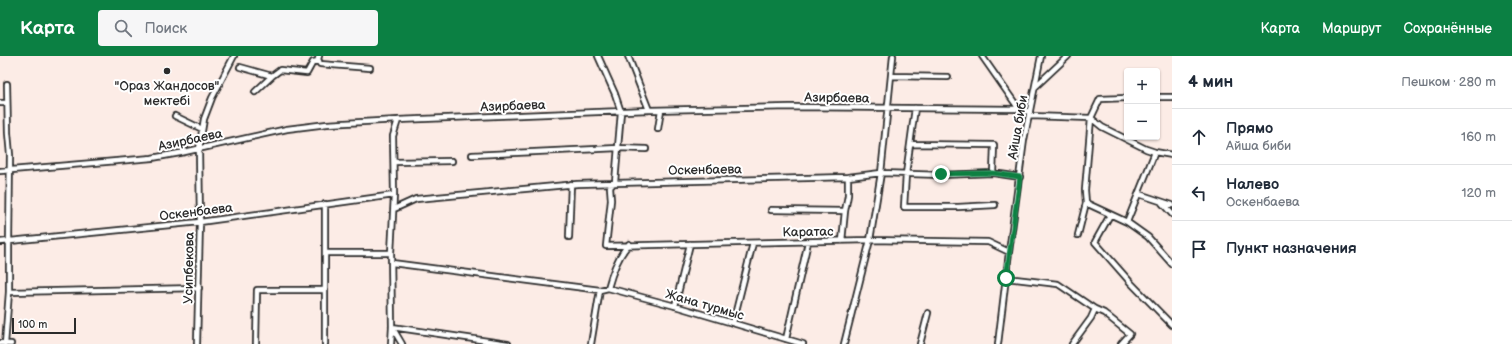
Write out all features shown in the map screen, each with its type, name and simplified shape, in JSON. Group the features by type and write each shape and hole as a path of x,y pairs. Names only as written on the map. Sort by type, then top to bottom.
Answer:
{"street":[{"name":"Усипбекова","path":"197,344 200,222 198,149 202,129 212,98 234,56"},
{"path":"598,56 615,94 621,112 615,182"},
{"path":"628,56 649,110"},
{"path":"844,344 870,240 881,173 893,56"},
{"name":"Айша биби","path":"982,56 1019,109"},
{"name":"Айша биби","path":"998,344 1024,140 1041,56"},
{"path":"1035,86 1068,56"},
{"path":"255,92 280,70 307,72 313,62 319,58 320,64 370,68"},
{"path":"240,68 272,76"},
{"path":"891,76 948,77"},
{"path":"5,344 8,292 10,170 7,84"},
{"path":"1160,97 1172,97"},
{"path":"1078,236 1086,204 1085,190 1091,118 1100,99 1124,98"},
{"path":"0,103 7,103"},
{"name":"Азирбаева","path":"0,170 152,158 287,129 327,124 398,120 649,110 790,107 1019,109 1030,114 1091,118"},
{"path":"915,108 906,174 904,206 958,207 995,205"},
{"path":"658,129 661,110"},
{"path":"175,116 202,129"},
{"path":"1091,118 1102,127 1155,152 1172,155"},
{"path":"391,344 391,252 394,209 393,136 398,120"},
{"path":"911,144 994,145 993,173"},
{"path":"472,155 618,148 646,149"},
{"path":"1127,222 1155,152"},
{"path":"394,162 452,162"},
{"name":"Оскенбаева","path":"394,209 416,199 571,184 848,177 881,173 993,173 1020,177"},
{"path":"842,241 848,195 848,177"},
{"name":"Каратас","path":"615,182 610,187 611,200 606,246 629,244 870,240 988,242 1009,252"},
{"path":"569,237 571,184"},
{"path":"1139,194 1172,205"},
{"name":"Оскенбаева","path":"0,242 200,222 394,195"},
{"path":"1161,202 1172,214"},
{"path":"325,204 325,344"},
{"path":"1086,204 1127,222 1148,237 1172,264"},
{"path":"772,210 845,211"},
{"path":"1110,215 1095,242 1131,283 1172,325"},
{"path":"786,339 808,242"},
{"path":"733,323 753,243"},
{"path":"608,288 611,274 623,251 629,244"},
{"path":"675,306 690,244"},
{"path":"326,253 391,252"},
{"path":"392,263 600,290 591,344"},
{"path":"1006,278 1058,284 1095,309 1104,313 1130,334 1122,344"},
{"path":"8,292 199,288"},
{"name":"Жана турмыс","path":"600,290 608,288 803,344"},
{"path":"256,344 257,290 325,290"},
{"path":"1072,344 1091,318 1095,309"},
{"path":"920,344 928,313"},
{"path":"392,327 402,344"},
{"path":"392,327 508,344"},
{"path":"0,343 10,344"}],"place":[{"name":"\"Ораз Жандосов\" мектебі","path":"167,71"}],"route":[{"path":"941,174 993,173 1020,177 1006,278"}]}
